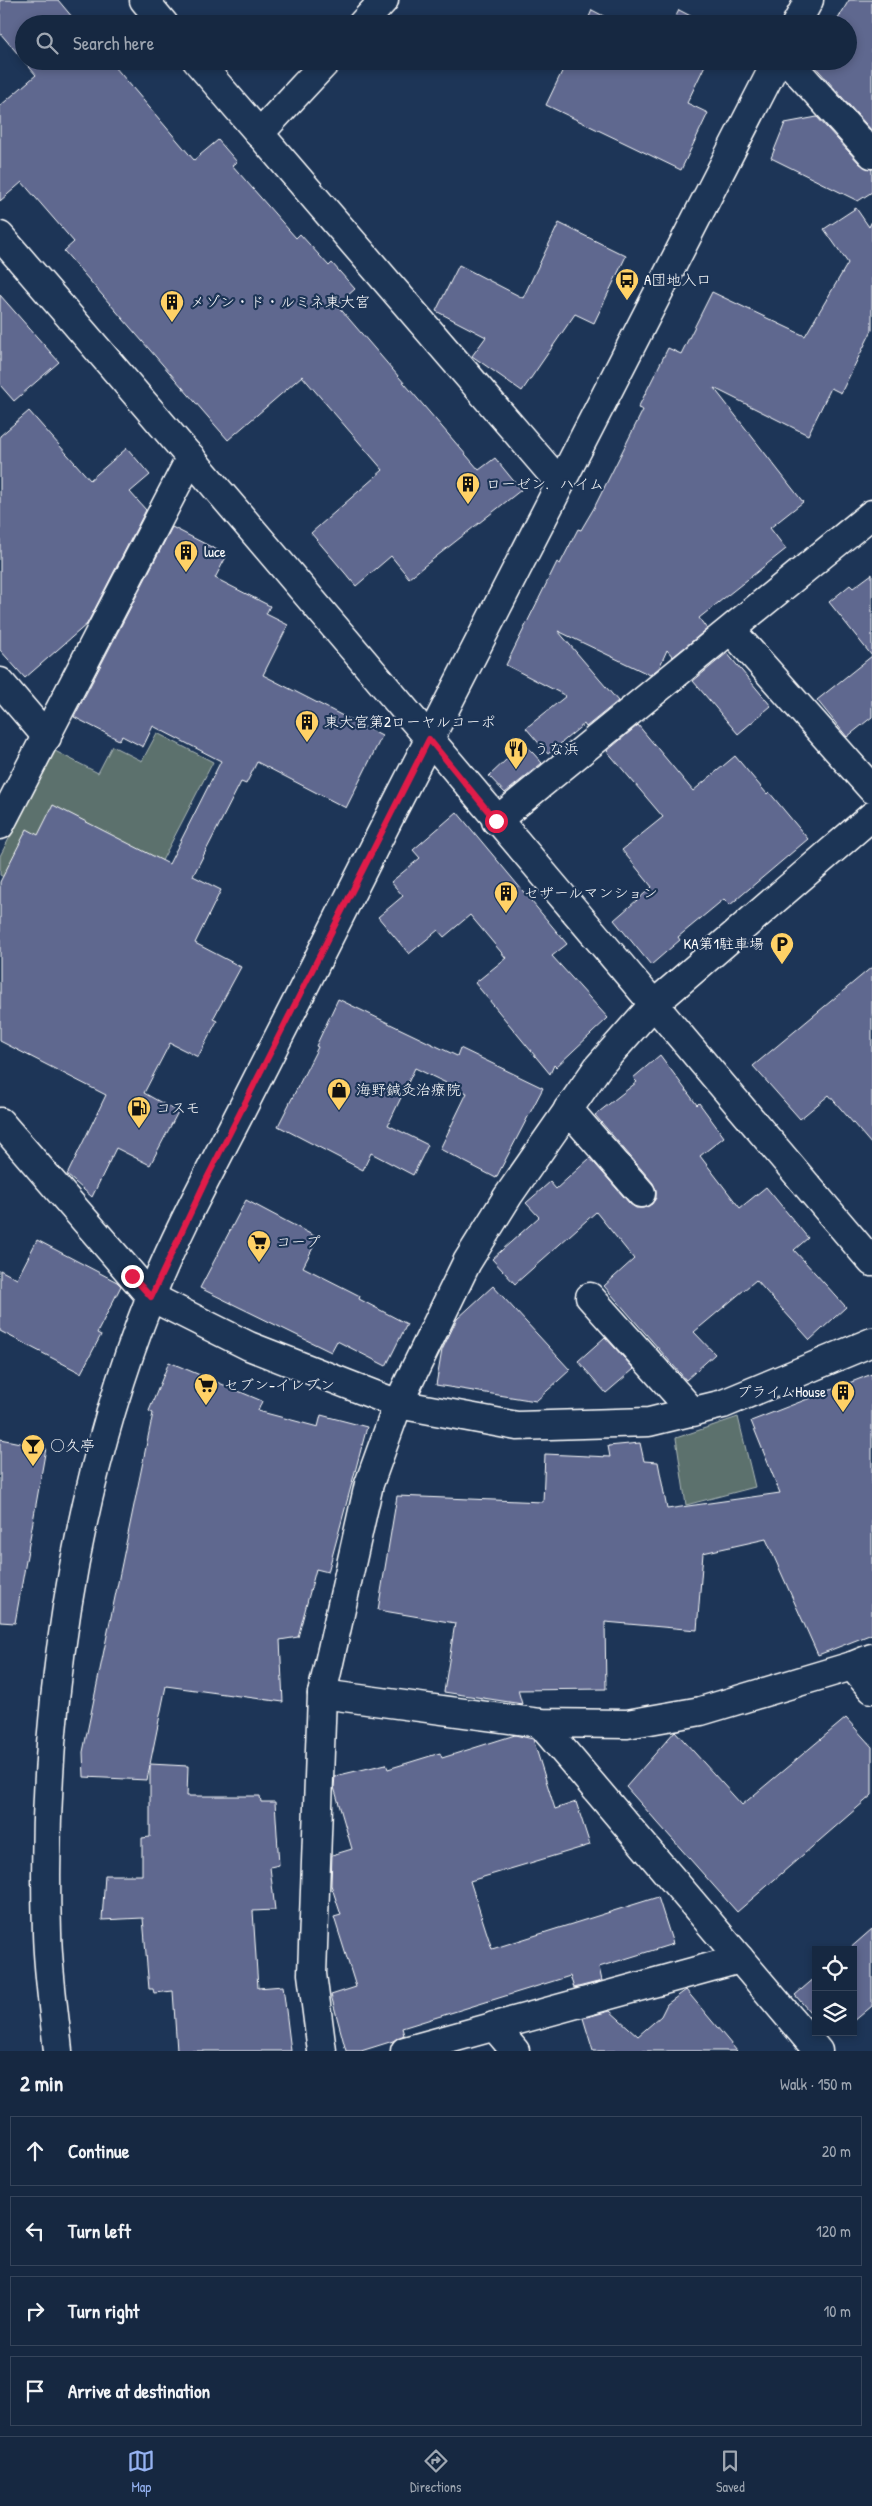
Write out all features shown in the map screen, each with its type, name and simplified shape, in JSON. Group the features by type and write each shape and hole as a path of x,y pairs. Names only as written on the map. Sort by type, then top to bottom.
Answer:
{"street":[{"path":"144,0 156,15"},
{"path":"370,15 384,0"},
{"path":"801,15 809,0"},
{"path":"205,70 560,483"},
{"path":"259,134 319,70"},
{"path":"58,2051 47,1939 46,1841 51,1743 60,1651 82,1536 103,1443 151,1297 206,1180 429,739 772,70"},
{"path":"796,70 872,154"},
{"path":"0,236 191,456 496,821 872,1262"},
{"path":"0,825 191,456"},
{"path":"496,821 872,514"},
{"path":"731,630 872,790"},
{"path":"0,682 47,737"},
{"path":"322,2051 312,1974 322,1694 369,1484 398,1404 467,1262 508,1196 598,1067 653,1005 872,816"},
{"path":"568,1109 641,1193"},
{"path":"0,1122 151,1297 249,1346 398,1404 517,1426 649,1422 723,1404 872,1342"},
{"path":"590,1297 693,1412"},
{"path":"322,1694 540,1723 627,1724 701,1711 862,1662 872,1689"},
{"path":"540,1723 818,2051"},
{"path":"405,2051 740,1959"},
{"path":"494,2026 515,2051"}],"green space":[{"path":"157,733 213,762 122,938 0,875 0,856 55,751 98,773 112,746 142,761"},
{"path":"738,1417 755,1487 686,1505 676,1438"}],"building":[{"path":"0,0 58,0 70,15 15,15 15,50 0,33"},
{"path":"849,0 872,0 872,131 818,70 857,70 857,15 840,15"},
{"path":"592,10 602,15 590,15"},
{"path":"679,10 689,15 676,15"},
{"path":"32,70 118,70 194,160 218,140 237,162 232,165 296,238 300,234 329,266 332,263 355,289 337,305 479,470 495,458 521,490 409,578 391,556 356,586 311,533 383,470 302,376 228,440 64,251 74,242 22,182 0,201 0,106 36,75"},
{"path":"563,70 703,70 687,103 708,113 681,170 546,105"},
{"path":"817,117 860,164 872,169 872,192 858,201 771,158 785,123"},
{"path":"856,208 869,227 872,221 872,330 841,393 831,388 808,435 714,388 803,502 770,528 786,549 699,618 707,629 673,657 667,650 659,668 650,675 558,631 618,701 586,727 584,724 548,754 526,728 566,696 506,665 557,562 560,564 578,529 581,530 594,508 643,410 638,408 668,348 681,354 712,292 805,336 848,263 824,229"},
{"path":"559,223 626,256 594,323 575,314 522,391 472,356 486,337 436,311 459,265 523,298"},
{"path":"0,295 59,362 14,401 0,385"},
{"path":"29,411 90,480 127,448 150,475 130,492 146,510 87,624 25,678 0,650 0,436"},
{"path":"172,527 227,555 215,578 270,606 266,614 288,625 263,675 382,736 346,808 257,762 246,784 241,782 193,876 221,890 195,943 241,967 213,1019 217,1021 198,1057 170,1043 144,1093 178,1112 150,1165 116,1148 92,1197 67,1175 106,1095 0,1041 0,882 27,829 38,835 53,805 169,864 221,761 153,726 143,747 122,736 119,740 74,717"},
{"path":"872,574 872,656 829,602 850,585 853,588"},
{"path":"727,653 771,706 738,734 693,681"},
{"path":"872,656 872,717 847,737 817,700"},
{"path":"638,725 693,791 735,756 767,794 769,792 808,839 730,905 724,899 678,937 680,940 651,965 614,920 652,887 622,850 663,817 607,751"},
{"name":"うな浜","path":"524,743 542,763 505,793 489,776"},
{"name":"セザールマンション","path":"457,812 567,944 552,956 608,1018 556,1067 554,1065 550,1074 475,983 506,958 470,915 444,937 438,930 409,954 378,917 403,896 391,882 420,858 413,850"},
{"path":"872,967 872,1145 829,1095 800,1119 753,1066"},
{"path":"338,999 457,1056 460,1048 543,1088 496,1178 440,1149 467,1093 415,1068 388,1125 428,1145 413,1175 371,1153 363,1170 278,1126 318,1047 316,1046"},
{"path":"660,1055 697,1105 699,1103 724,1137 700,1156 740,1208 766,1187 808,1238 794,1250 846,1307 810,1340 756,1280 694,1332 715,1354 686,1380 604,1286 634,1259 596,1212 515,1284 492,1259 539,1217 526,1203 550,1182 556,1189 590,1158 630,1204 636,1208 643,1208 652,1204 656,1198 656,1190 653,1183 595,1115 637,1082 633,1078"},
{"path":"246,1200 318,1238 303,1267 360,1296 359,1299 407,1324 386,1366 337,1341 331,1352 200,1288"},
{"path":"37,1240 117,1282 121,1286 97,1333 101,1335 81,1373 0,1331 0,1270 17,1279"},
{"path":"493,1286 570,1370 536,1401 436,1385 442,1350 457,1319"},
{"path":"605,1337 634,1369 606,1393 578,1361"},
{"path":"169,1362 262,1401 258,1411 318,1427 321,1415 367,1427 328,1572 316,1569 298,1637 280,1640 283,1702 166,1686 150,1764 188,1766 187,1796 260,1796 261,1802 275,1802 279,1865 270,1867 275,1910 253,1911 258,1988 283,1986 291,2051 177,2051 173,1991 154,1993 153,1989 149,1989 143,1918 102,1920 105,1875 142,1875 142,1838 150,1837 150,1765 147,1780 84,1777 83,1752 153,1413 149,1411"},
{"path":"872,1374 872,1634 818,1655 766,1539 703,1553 697,1630 605,1622 606,1689 518,1690 522,1704 444,1692 455,1623 378,1610 397,1496 543,1502 545,1454 610,1457 608,1446 640,1443 644,1461 658,1462 667,1509 780,1493 751,1421"},
{"path":"0,1439 46,1448 15,1623 0,1622"},
{"path":"846,1718 872,1747 872,1795 737,1912 626,1787 675,1731 742,1805"},
{"path":"515,1735 533,1739 555,1809 576,1802 590,1845 470,1881 492,1949 658,1897 673,1944 599,1967 602,1981 574,1988 570,1976 402,2028 404,2035 393,2041 361,2051 346,2051 331,1995 356,1987 334,1917 341,1915 331,1885 332,1855 352,1849 334,1787 335,1776 386,1764 388,1769 440,1753 442,1758"},
{"path":"872,1929 872,2006 857,2019 857,1946 853,1946"},
{"path":"812,1980 812,2014 795,1995"},
{"path":"686,1990 737,2051 593,2051 583,2018 610,2011 638,2036 661,2016 667,2004"}],"place":[{"name":"A団地入口","path":"627,301"},
{"name":"メゾン・ド・ルミネ東大宮","path":"172,323"},
{"name":"ローゼン．ハイム","path":"468,505"},
{"name":"luce","path":"186,573"},
{"name":"東大宮第2ローヤルコーポ","path":"307,743"},
{"name":"うな浜","path":"516,770"},
{"name":"セザールマンション","path":"506,914"},
{"name":"KA第1駐車場","path":"782,965"},
{"name":"海野鍼灸治療院","path":"339,1111"},
{"name":"コスモ","path":"139,1129"},
{"name":"コープ","path":"259,1263"},
{"name":"セブン-イレブン","path":"206,1406"},
{"name":"プライムHouse","path":"843,1413"},
{"name":"○久亭","path":"33,1467"}],"route":[{"path":"132,1276 151,1297 172,1248 429,739 496,821"}]}
